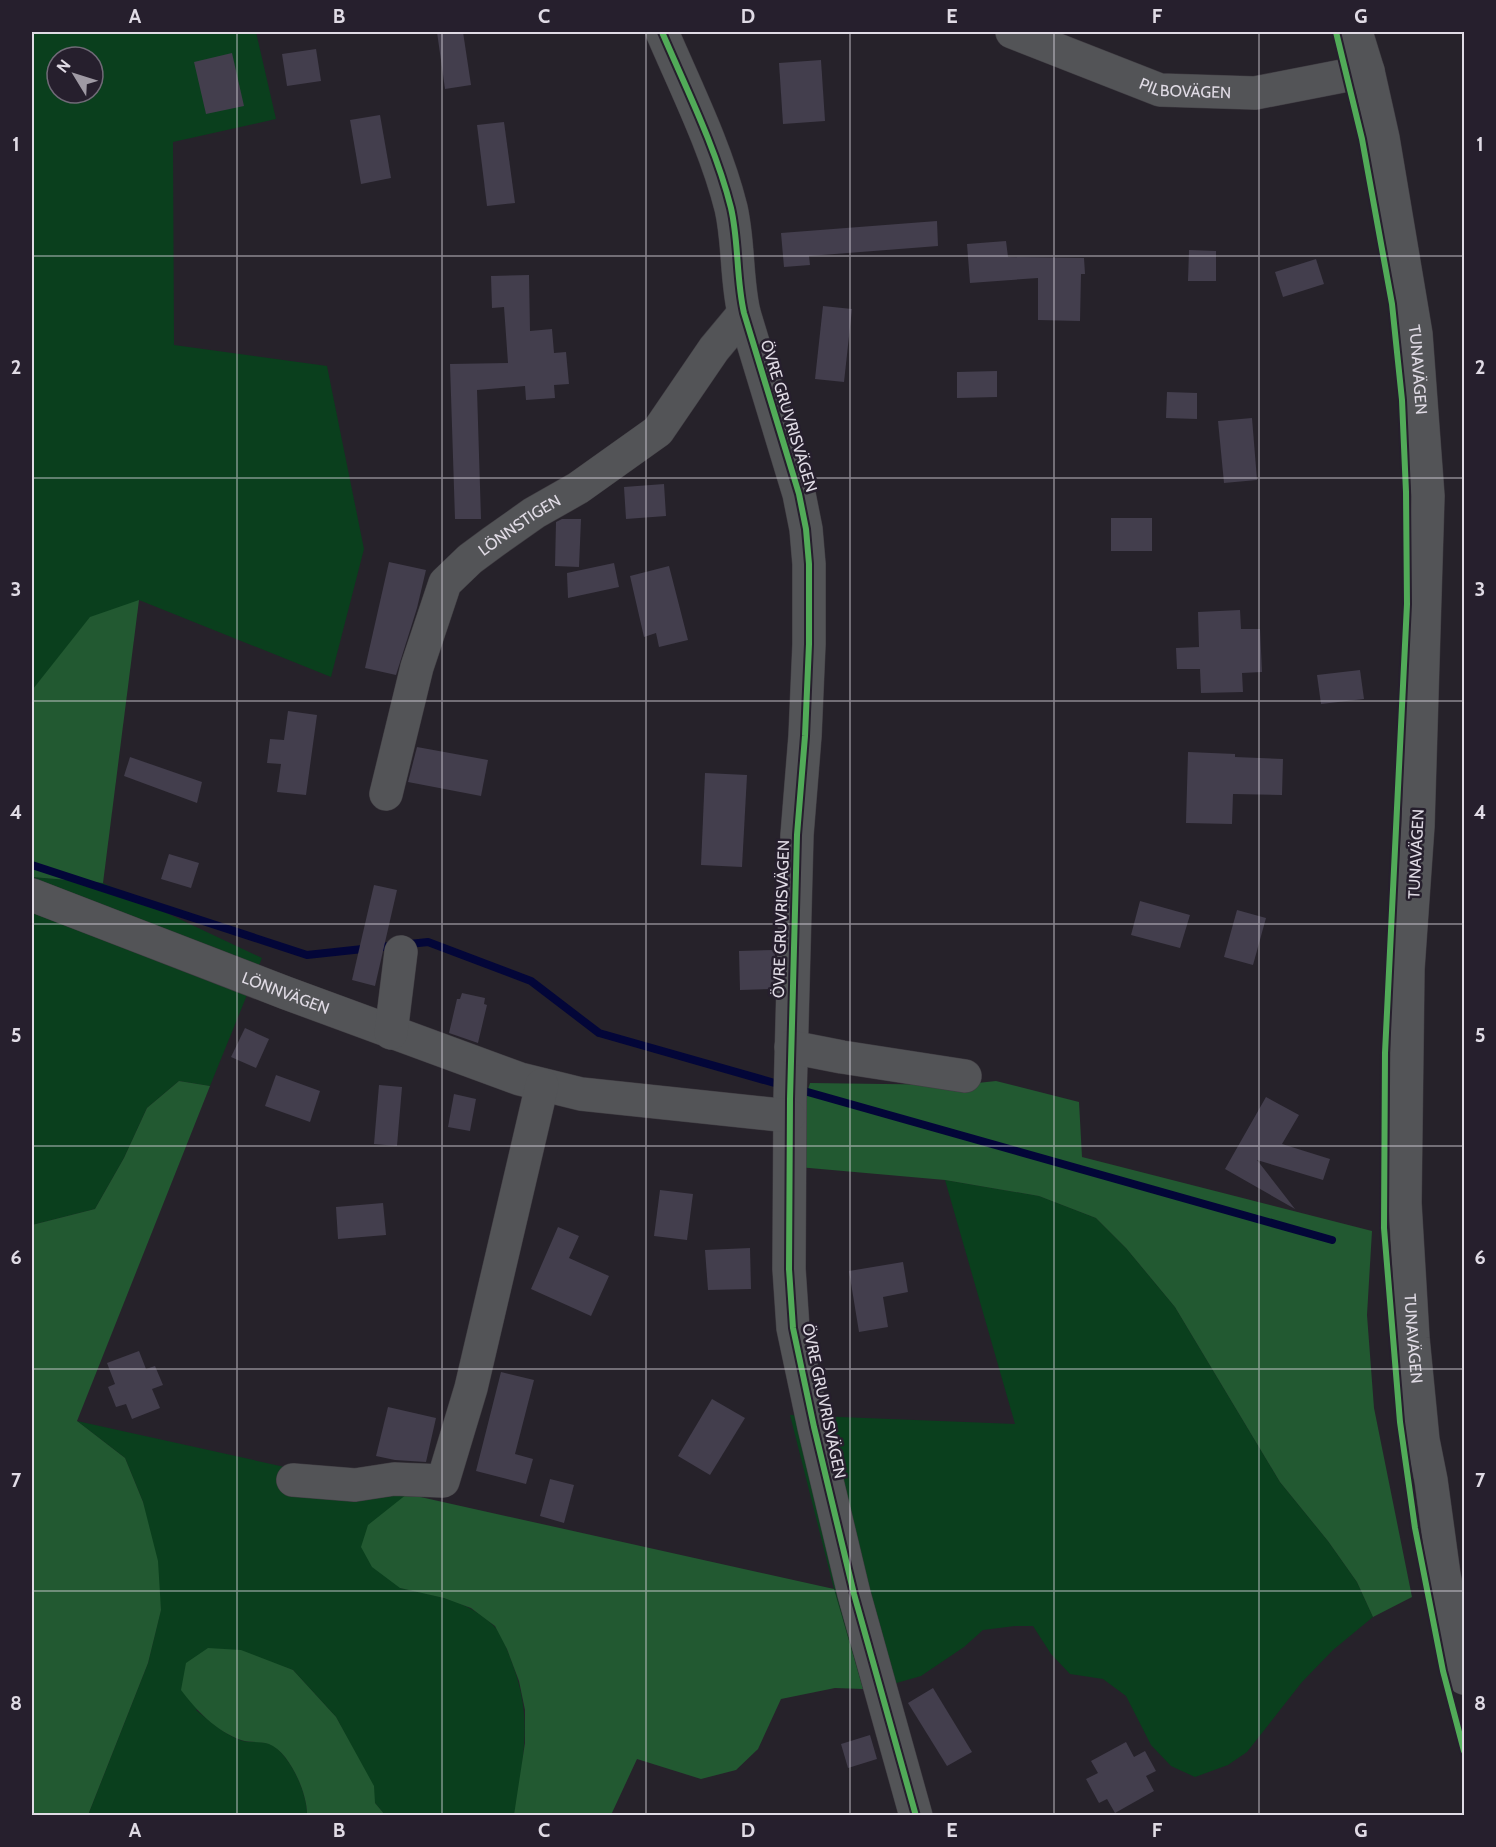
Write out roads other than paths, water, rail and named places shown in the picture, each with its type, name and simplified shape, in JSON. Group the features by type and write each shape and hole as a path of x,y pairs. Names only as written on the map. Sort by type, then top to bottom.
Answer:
{"street":[{"name":"ÖVRE GRUVRISVÄGEN","path":"662,32 717,164 731,208 736,238 738,289 799,494 806,529 809,564 809,644 797,835 790,1084 789,1269 797,1350 854,1594 916,1815"},
{"name":"PILBOVÄGEN","path":"1012,32 1160,90 1255,93 1368,71"},
{"name":"TUNAVÄGEN","path":"1356,32 1368,71 1383,138 1416,334 1428,496 1418,826 1408,969 1405,1203 1413,1338 1423,1440 1444,1575 1464,1678"},
{"name":"LÖNNSTIGEN","path":"386,794 417,667 445,583 470,559 501,536 534,513 578,488 658,431 714,350 744,313"},
{"name":"LÖNNVÄGEN","path":"32,895 391,1033 542,1085 592,1095 790,1084 842,1057 965,1076"},
{"path":"391,1033 400,952"},
{"path":"293,1480 355,1485 394,1479 443,1481 479,1357 542,1085"}],"waterway":[{"path":"32,865 307,955 428,942 531,981 599,1033 785,1086"},
{"path":"797,1089 1332,1240"}]}
